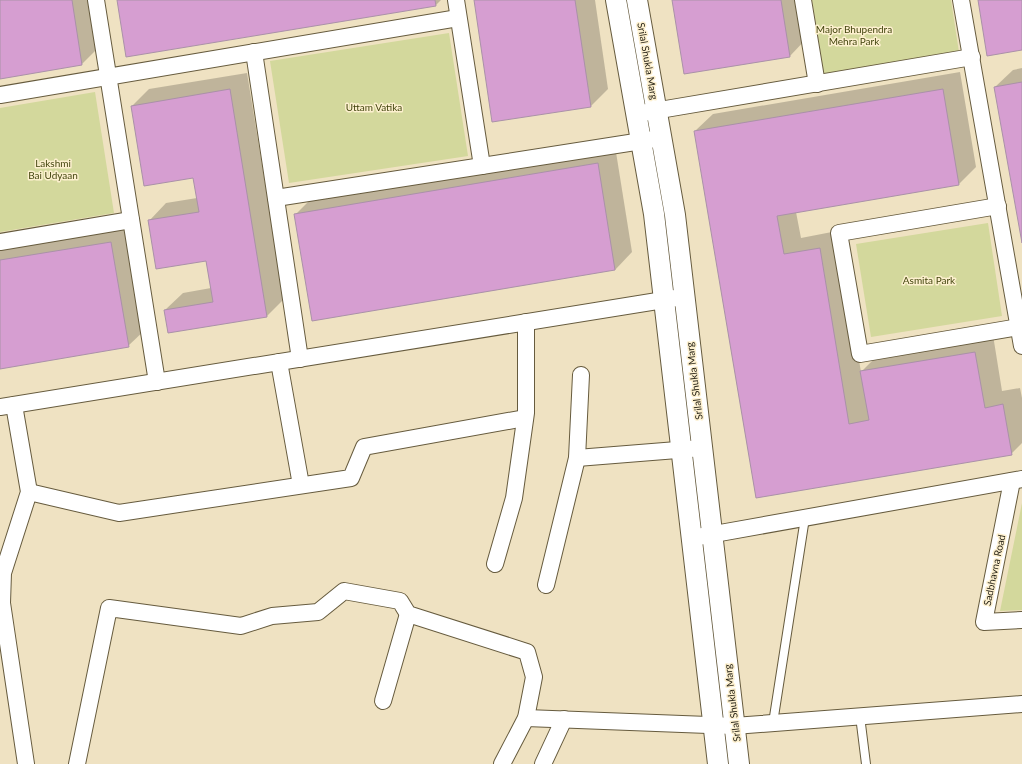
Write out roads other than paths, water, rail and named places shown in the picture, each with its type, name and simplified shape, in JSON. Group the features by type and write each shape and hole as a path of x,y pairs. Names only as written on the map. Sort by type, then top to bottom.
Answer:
{"street":[{"path":"96,0 157,382"},
{"path":"456,0 482,166"},
{"name":"Srilal Shukla Marg","path":"616,0 654,214 718,764"},
{"name":"Srilal Shukla Marg","path":"638,0 675,215 739,764"},
{"path":"803,0 817,84"},
{"path":"962,0 1022,346"},
{"path":"0,95 458,18"},
{"path":"254,52 300,359"},
{"path":"636,114 972,57"},
{"path":"276,198 661,138"},
{"path":"998,206 839,233 860,354 1019,327"},
{"path":"0,242 131,220"},
{"path":"26,764 2,603 3,573 29,492 7,406 684,297"},
{"path":"495,564 514,498 526,413 526,322"},
{"path":"279,362 301,485"},
{"path":"546,585 577,458 581,375"},
{"path":"29,492 119,513 351,478 364,447 525,418"},
{"path":"577,458 702,448"},
{"path":"692,538 1017,480"},
{"name":"Sadbhavna Road","path":"1017,480 984,622 1022,620"},
{"path":"77,764 109,608 241,626 272,616 318,612 344,590 400,601 408,614 527,652 534,678 526,718 502,764"},
{"path":"383,701 408,614"},
{"path":"526,718 734,726 1022,704"},
{"path":"543,764 564,719"}],"lane":[{"path":"773,723 805,518"},
{"path":"860,716 866,764"}],"park label":[{"name":"Major Bhupendra Mehra Park","path":"854,34"},
{"name":"Uttam Vatika","path":"374,107"},
{"name":"Lakshmi Bai Udyaan","path":"53,168"},
{"name":"Asmita Park","path":"929,280"}]}
